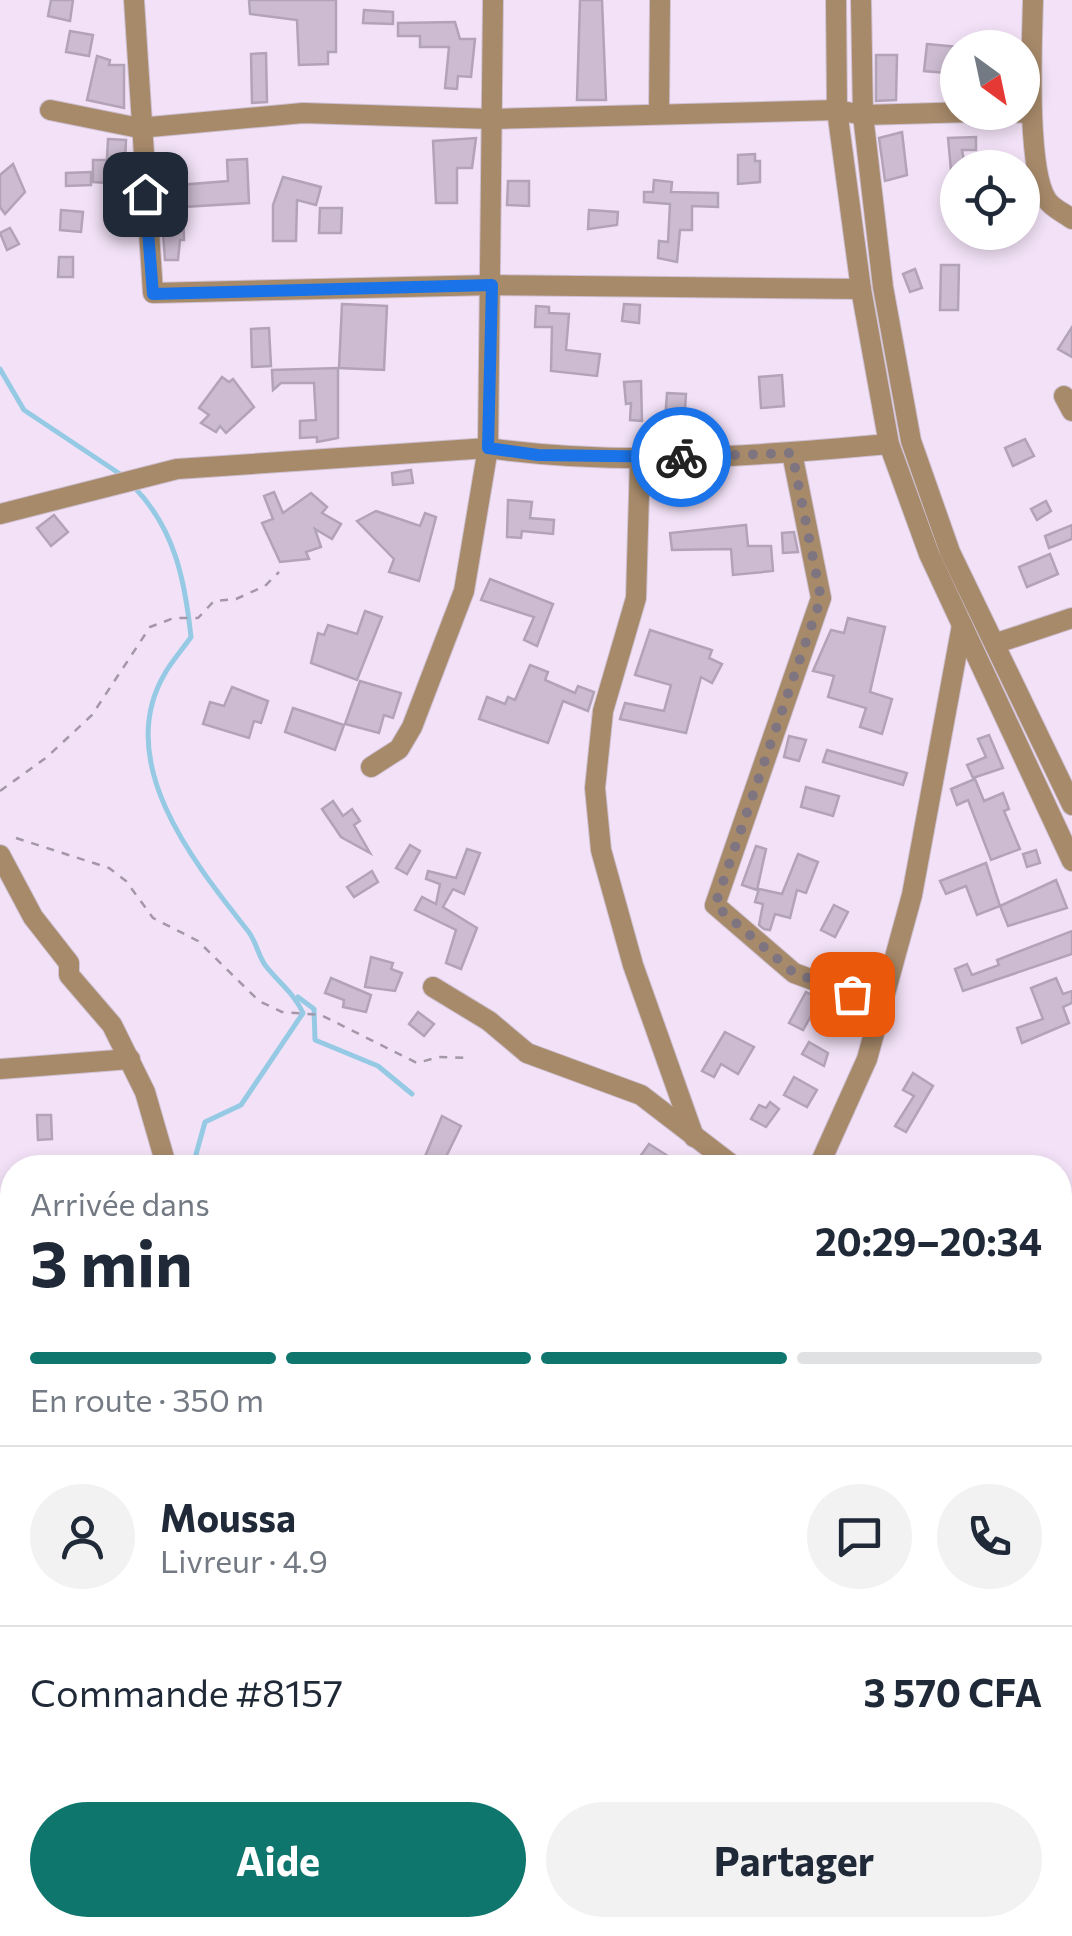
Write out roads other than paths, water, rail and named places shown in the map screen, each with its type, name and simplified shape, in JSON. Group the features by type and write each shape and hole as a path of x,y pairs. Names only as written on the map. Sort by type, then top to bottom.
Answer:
{"street":[{"path":"134,0 139,128 153,294 492,285 861,288"},
{"path":"371,768 399,749 412,727 464,591 488,448 493,0"},
{"path":"659,114 660,0"},
{"path":"836,0 837,110 861,288 889,444 929,554 1072,861"},
{"path":"861,0 863,115 883,287 911,441 950,552 1072,806"},
{"path":"1032,0 1032,30"},
{"path":"50,110 139,128 304,113 492,119 837,110 863,115 940,113"},
{"path":"1034,130 1040,185 1048,203 1072,219"},
{"path":"0,514 177,470 488,448 640,459 792,453 889,444"},
{"path":"792,453 821,598 715,905 794,973 881,1005"},
{"path":"640,459 636,598 603,711 595,788 601,850 633,965 694,1137"},
{"path":"997,643 1072,618"},
{"path":"824,1155 867,1059 912,895 962,625"},
{"path":"0,855 33,918 69,963 70,975 112,1025 145,1092 163,1155"},
{"path":"433,986 490,1021 527,1053 641,1095 718,1155"},
{"path":"0,1069 130,1059"}],"waterway":[{"path":"0,369 24,410 123,476"},
{"path":"134,487 159,520 176,557 191,637 164,675 151,709 148,743 154,778 185,844 251,935 265,965 303,1013 241,1105 205,1122 196,1155"},
{"path":"298,997 314,1009 315,1040 378,1066 412,1094"}]}
